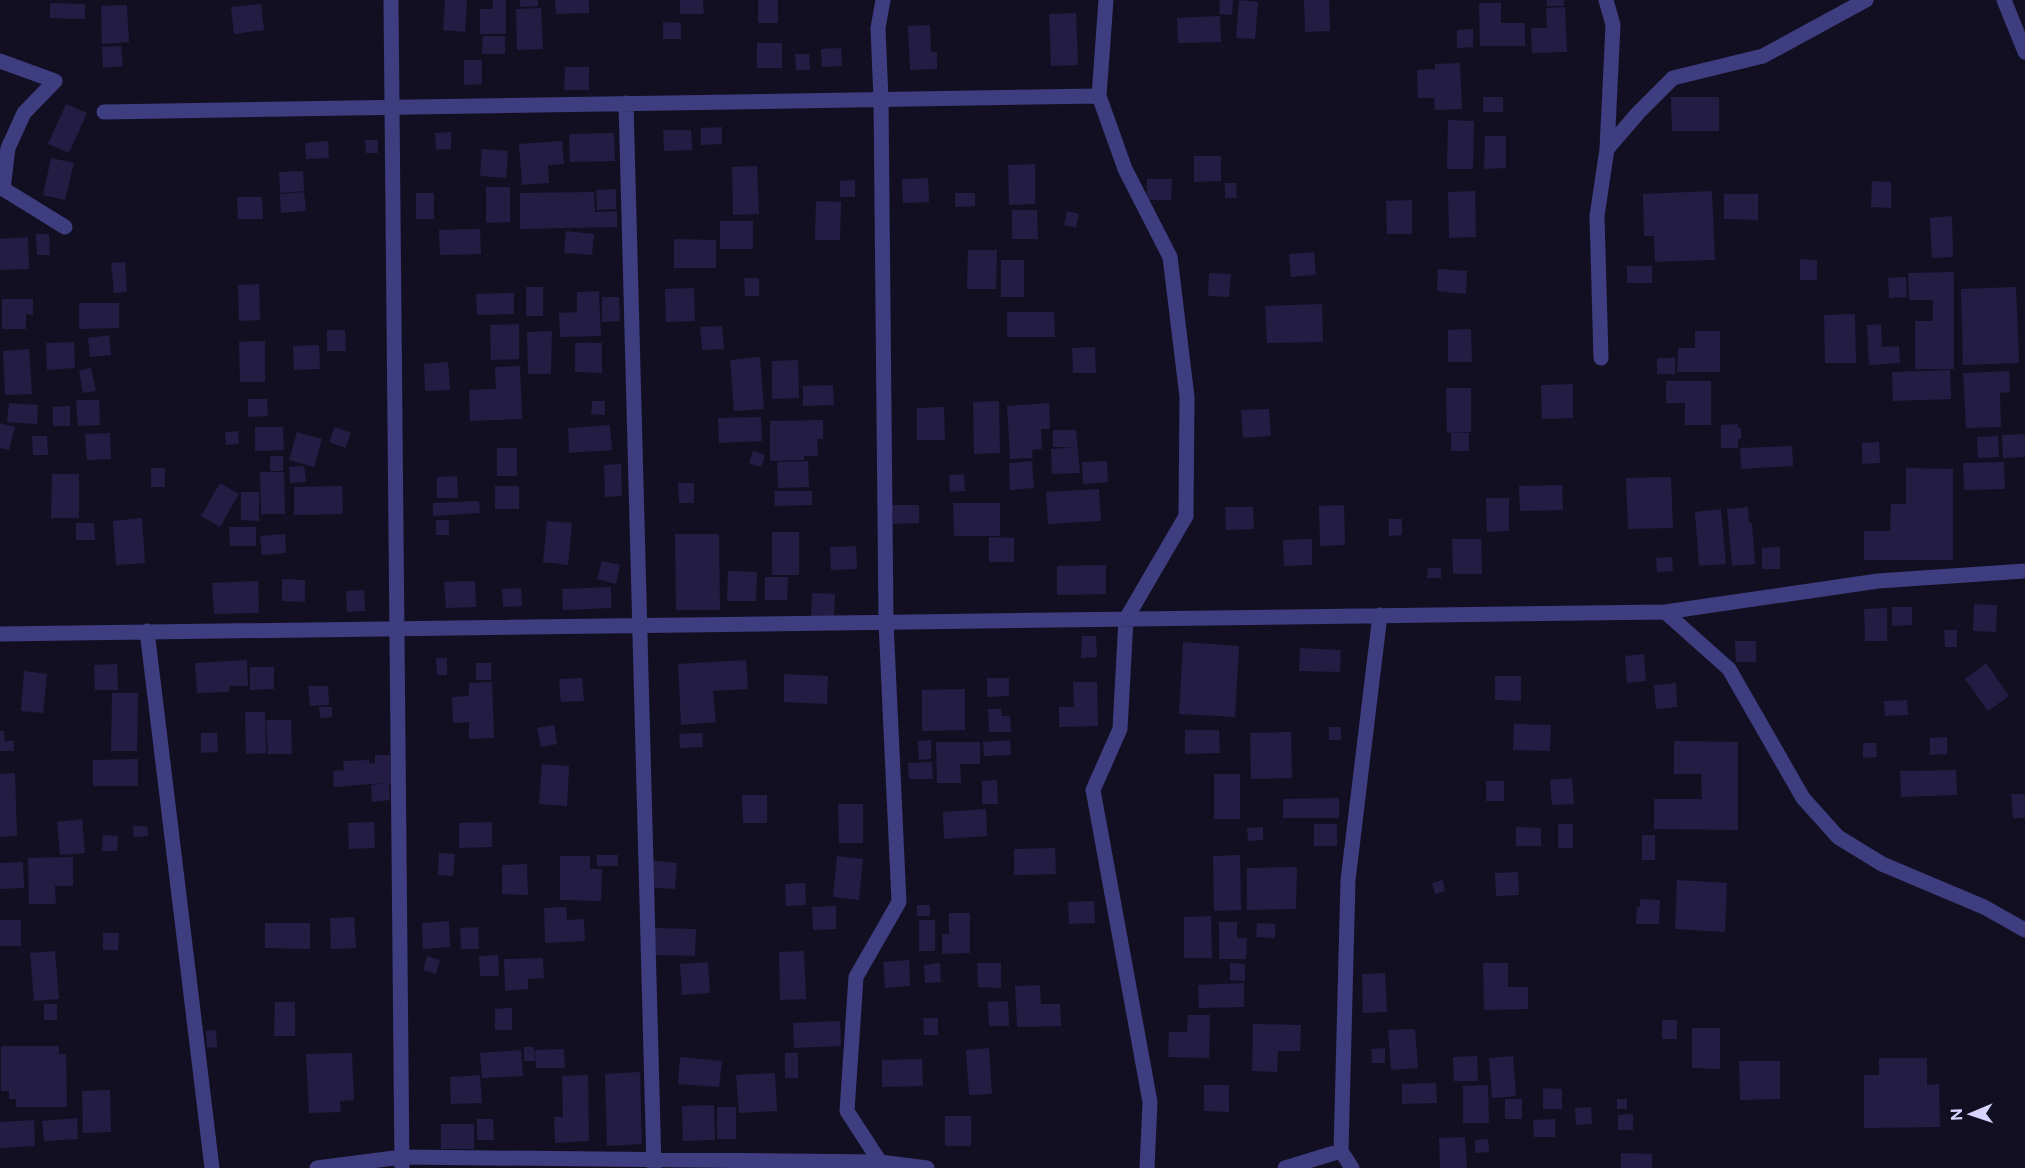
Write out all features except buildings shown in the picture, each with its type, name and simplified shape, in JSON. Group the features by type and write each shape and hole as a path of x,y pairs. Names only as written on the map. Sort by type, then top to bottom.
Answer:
{"street":[{"path":"391,0 402,1163"},
{"path":"880,1165 847,1111 856,977 899,902 886,622 881,99 878,28 883,0"},
{"path":"1106,0 1099,96 1125,169 1170,257 1187,397 1186,516 1126,619 1120,729 1093,790 1150,1102 1147,1168"},
{"path":"1601,358 1598,216 1607,149 1613,25 1606,0"},
{"path":"1607,149 1638,113 1673,78 1763,56 1866,0"},
{"path":"2004,0 2025,52"},
{"path":"0,61 55,81 24,113 8,148 2,188 65,227"},
{"path":"104,112 1099,96"},
{"path":"626,103 654,1165"},
{"path":"0,634 1665,612 1878,580 2025,571"},
{"path":"1665,612 1729,669 1803,798 1838,837 1882,864 1984,907 2025,930"},
{"path":"1352,1168 1341,1151 1348,880 1380,615"},
{"path":"147,632 212,1168"},
{"path":"1285,1168 1341,1151"},
{"path":"317,1168 402,1163 880,1165 927,1168"}]}
